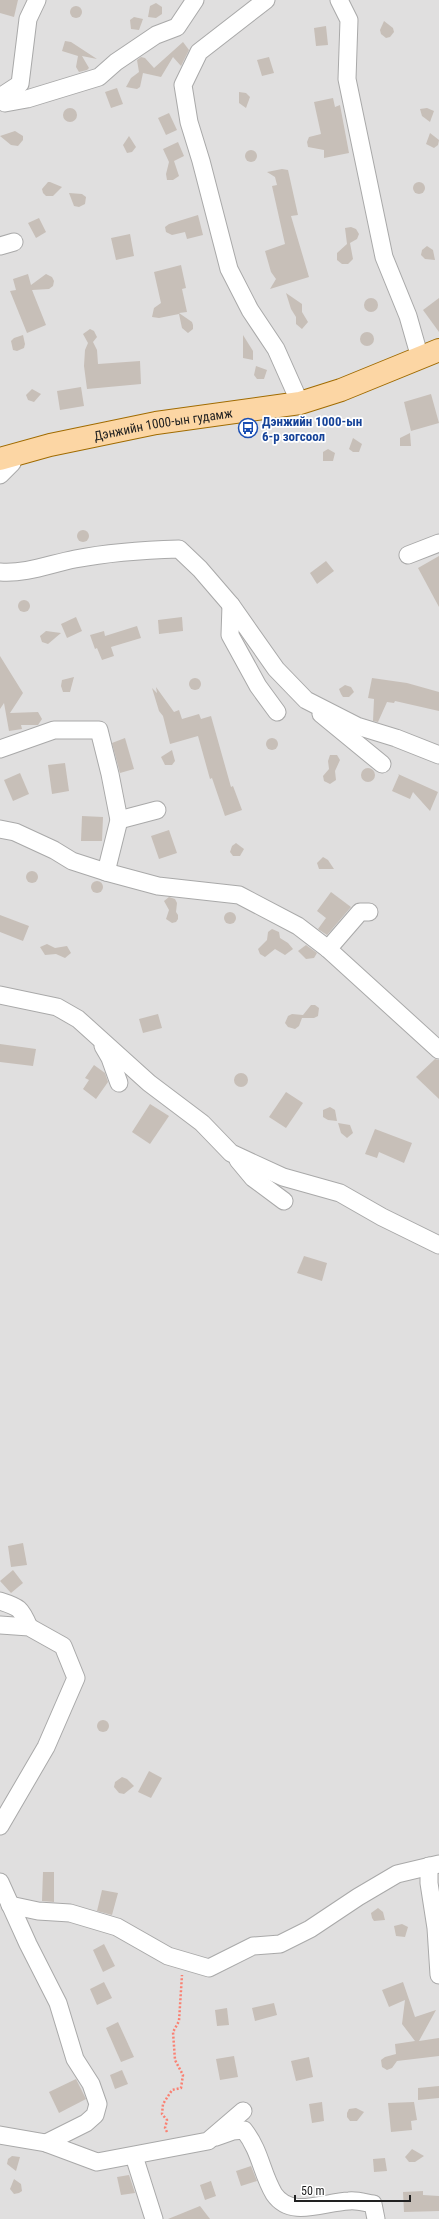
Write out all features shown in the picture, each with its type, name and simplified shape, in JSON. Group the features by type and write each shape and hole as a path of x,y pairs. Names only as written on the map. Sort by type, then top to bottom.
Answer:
{"main road":[{"name":"Дэнжийн 1000-ын гудамж","path":"3,464 93,435 156,423 300,403 341,390 430,354"}],"street":[{"path":"37,0 28,19 20,84 0,98 5,103 27,99 98,78 116,62 156,35 176,27 195,0"},
{"path":"266,0 199,52 183,85 189,122 201,160 229,268 250,310 276,349 300,403"},
{"path":"339,0 349,20 347,80 384,257 408,316 430,354"},
{"path":"408,555 439,543"},
{"path":"0,572 16,573 74,559 127,550 179,549 200,569 231,605 276,669 335,727 382,764"},
{"path":"231,605 230,635 258,686 277,712"},
{"path":"306,700 357,726 396,738 439,755"},
{"path":"0,749 54,730 99,730 119,820 106,872"},
{"path":"119,820 157,810"},
{"path":"0,828 15,832 54,850 72,861 106,872 158,886 239,895 298,926 328,949 439,1050"},
{"path":"328,949 360,912 369,912"},
{"path":"0,995 57,1007 78,1019 148,1083 202,1124 253,1178 284,1201"},
{"path":"97,1036 110,1058 119,1083"},
{"path":"231,1153 283,1177 340,1193 382,1217 439,1245"},
{"path":"0,1601 17,1606 23,1612 29,1627"},
{"path":"0,1625 29,1627 63,1646 76,1678 46,1747 0,1826"},
{"path":"10,1905 38,1911 70,1913 117,1927 168,1956 209,1968 253,1946 280,1944 310,1929 358,1897 398,1874 434,1865 429,1883 436,1928 439,1975"},
{"path":"0,1882 58,2003 75,2059 92,2084 98,2104 95,2115 86,2123 46,2143"},
{"path":"208,2141 243,2111"},
{"path":"0,2136 46,2143 97,2162 208,2141 233,2131 244,2130 255,2144 274,2194 285,2207 303,2210 350,2200 373,2204 376,2219"},
{"path":"134,2156 154,2219"}],"path":[{"path":"170,2148 169,2135 165,2128 167,2120 162,2114 164,2104 172,2090 181,2088 183,2075 175,2060 173,2032 179,2021 180,1986 184,1961"}],"shaded area":[{"path":"0,0 439,0 439,2219 0,2219"}],"building":[{"path":"0,0 18,0 14,17 0,13"},
{"path":"156,3 162,7 162,14 156,18 148,17 150,6"},
{"path":"74,6 78,6 82,12 78,18 74,18 70,14 70,10"},
{"path":"134,17 143,19 139,30 131,29 130,20"},
{"path":"384,21 393,28 394,32 390,37 386,38 381,34 380,30"},
{"path":"326,26 328,45 316,46 314,28"},
{"path":"65,41 71,42 97,59 82,56 89,68 79,72 76,67 78,56 62,51"},
{"path":"183,42 189,50 181,66 173,57 161,77 143,73 140,87 137,89 126,87 131,78 139,72 137,60 141,57 145,58 154,68"},
{"path":"269,57 274,73 262,76 257,60"},
{"path":"117,88 123,104 111,108 105,92"},
{"path":"239,92 246,93 250,97 246,108 239,103"},
{"path":"333,98 335,107 340,105 349,153 324,158 324,150 308,147 307,142 309,137 321,134 314,102"},
{"path":"67,108 73,108 77,112 77,118 73,122 67,122 63,118 63,112"},
{"path":"427,108 434,111 430,122 422,116 420,109"},
{"path":"169,113 177,130 166,135 158,118"},
{"path":"15,131 23,136 23,140 18,146 11,145 0,136"},
{"path":"430,133 439,140 438,145 434,148 426,144"},
{"path":"129,136 136,147 132,152 127,153 123,145"},
{"path":"178,142 184,156 174,161 179,176 173,180 167,180 166,174 169,162 163,149"},
{"path":"249,150 253,150 257,156 253,162 249,162 245,158 245,154"},
{"path":"282,169 288,170 298,215 291,216 309,277 270,289 276,279 271,272 265,251 285,244 272,186 277,185 275,177 267,172"},
{"path":"48,182 62,187 53,196 46,196 43,193 42,189"},
{"path":"417,182 421,182 425,188 421,194 417,194 413,190 413,186"},
{"path":"69,193 82,194 86,197 85,204 79,207 74,206"},
{"path":"198,215 203,235 187,239 185,232 172,235 166,232 165,227 169,224"},
{"path":"39,218 46,232 36,238 28,223"},
{"path":"351,227 356,229 359,234 357,239 350,243 353,259 348,264 342,264 337,260 337,253 347,244 345,228"},
{"path":"130,234 134,256 116,260 111,238"},
{"path":"427,246 433,250 435,260 425,259 421,255 422,250"},
{"path":"181,265 186,288 182,289 187,312 179,313 192,322 193,329 188,333 182,328 179,314 159,318 152,317 154,308 161,303 154,272"},
{"path":"28,274 31,285 46,274 52,277 54,281 53,286 49,289 32,290 46,325 27,333 10,291 16,290 13,279"},
{"path":"286,293 302,304 302,312 308,322 302,329 296,324 296,317 291,309"},
{"path":"368,298 374,298 378,302 378,308 374,312 368,312 364,308 364,302"},
{"path":"439,298 439,332 423,310"},
{"path":"90,329 94,331 97,337 93,342 97,350 98,364 140,361 141,384 87,389 84,366 85,350 88,343 83,334"},
{"path":"364,332 370,332 374,336 374,342 370,346 364,346 360,342 360,336"},
{"path":"23,335 25,344 24,348 17,351 13,350 11,341 14,338"},
{"path":"243,335 253,351 253,360 243,358"},
{"path":"256,366 267,370 264,379 257,379 254,375"},
{"path":"81,387 84,406 60,410 57,391"},
{"path":"32,389 41,394 34,402 28,400 26,395"},
{"path":"431,394 439,423 411,431 404,402"},
{"path":"410,433 411,446 400,446 400,438"},
{"path":"353,438 362,444 359,452 353,452 349,449"},
{"path":"328,449 335,453 333,461 323,461 323,452"},
{"path":"81,530 85,530 89,536 85,542 81,542 77,538 77,534"},
{"path":"439,556 439,607 418,568"},
{"path":"326,561 334,571 317,584 310,573"},
{"path":"22,600 26,600 30,606 26,612 22,612 18,608 18,604"},
{"path":"76,617 82,631 67,638 61,624"},
{"path":"182,617 183,631 159,634 158,620"},
{"path":"137,626 141,638 111,647 114,656 102,660 97,648 95,649 90,635 104,631 105,636"},
{"path":"46,631 61,633 48,644 42,642 40,636"},
{"path":"0,656 23,693 10,713 38,712 42,719 38,725 21,725 22,729 9,731 4,703 0,709"},
{"path":"74,677 70,692 63,692 61,686 62,680"},
{"path":"193,678 197,678 201,684 197,690 193,690 189,686 189,682"},
{"path":"372,678 407,683 439,692 439,711 395,701 394,703 387,702 378,722 373,721 374,699 368,698"},
{"path":"345,685 351,687 354,692 349,697 343,697 339,689"},
{"path":"156,687 174,712 179,710 182,719 199,714 201,719 211,716 231,787 233,786 242,810 225,816 212,778 210,779 198,736 170,744 163,716 159,711 152,688 157,693"},
{"path":"125,738 134,769 120,773 112,743"},
{"path":"270,738 274,738 278,744 274,750 270,750 266,746 266,742"},
{"path":"172,750 175,761 172,765 165,765 161,757"},
{"path":"330,755 337,755 340,760 335,771 336,780 330,784 324,781 323,776 329,769 328,761"},
{"path":"65,763 69,791 52,794 48,765"},
{"path":"368,768 373,770 375,775 373,780 368,782 363,780 361,775 363,770"},
{"path":"20,773 29,794 13,801 4,780"},
{"path":"398,774 438,792 430,811 413,792 410,799 392,791 399,775"},
{"path":"82,816 103,817 102,841 81,841"},
{"path":"169,830 177,853 159,859 151,836"},
{"path":"236,843 244,849 240,856 233,856 230,852 232,846"},
{"path":"323,857 328,860 334,869 319,869 317,863"},
{"path":"30,871 34,871 38,877 34,883 30,883 26,879 26,875"},
{"path":"95,881 99,881 103,887 99,893 95,893 91,889 91,885"},
{"path":"331,892 351,907 327,935 318,929 326,918 317,911"},
{"path":"169,897 175,899 177,903 176,912 178,919 176,922 172,923 166,919 169,910 164,901"},
{"path":"228,912 232,912 236,918 232,924 228,924 224,920 224,916"},
{"path":"0,915 29,926 23,941 0,932"},
{"path":"272,929 279,932 280,938 288,943 293,949 285,955 275,949 265,957 260,954 258,949 267,940 268,932"},
{"path":"47,944 55,948 67,946 71,953 65,958 56,954 45,955 40,947"},
{"path":"306,945 317,953 314,958 306,959 298,951"},
{"path":"311,1005 315,1005 319,1008 318,1016 314,1018 302,1018 299,1026 295,1029 288,1027 285,1023 288,1016 292,1014 303,1015"},
{"path":"158,1014 162,1028 143,1033 139,1019"},
{"path":"0,1044 36,1049 33,1066 0,1062"},
{"path":"435,1059 439,1060 439,1099 416,1077"},
{"path":"94,1065 105,1073 108,1082 96,1099 83,1089 89,1080 85,1078"},
{"path":"238,1073 244,1073 248,1077 248,1083 244,1087 238,1087 234,1083 234,1077"},
{"path":"286,1092 303,1103 286,1128 269,1117"},
{"path":"150,1104 169,1116 150,1144 132,1132"},
{"path":"330,1107 335,1110 337,1121 328,1120 323,1117 323,1110"},
{"path":"338,1123 350,1125 353,1133 347,1138 341,1133"},
{"path":"375,1129 412,1143 404,1163 379,1152 377,1158 365,1154"},
{"path":"304,1256 327,1263 322,1281 297,1273"},
{"path":"23,1543 27,1565 11,1567 8,1546"},
{"path":"13,1570 23,1583 11,1593 0,1581"},
{"path":"101,1720 105,1720 109,1726 105,1732 101,1732 97,1728 97,1724"},
{"path":"149,1771 162,1778 151,1798 138,1792"},
{"path":"122,1777 127,1779 134,1786 124,1794 119,1793 114,1787 115,1782"},
{"path":"43,1872 54,1872 54,1902 42,1901"},
{"path":"102,1890 118,1893 112,1915 97,1911"},
{"path":"378,1908 383,1912 385,1920 374,1921 372,1918 371,1913"},
{"path":"402,1924 408,1927 405,1937 396,1936 394,1926"},
{"path":"104,1944 115,1966 103,1972 93,1950"},
{"path":"104,1982 112,1998 97,2005 90,1989"},
{"path":"403,1982 415,2017 436,2010 419,2041 439,2038 439,2056 397,2061 392,2068 387,2070 382,2067 381,2060 385,2057 396,2054 395,2044 415,2041 402,2024 405,2000 389,2007 382,1990"},
{"path":"274,2003 277,2015 255,2021 252,2008"},
{"path":"227,2008 229,2025 217,2026 215,2010"},
{"path":"118,2022 134,2057 121,2062 106,2028"},
{"path":"234,2056 238,2077 220,2080 216,2059"},
{"path":"309,2057 313,2077 296,2081 291,2061"},
{"path":"122,2070 128,2084 115,2089 110,2075"},
{"path":"76,2079 86,2099 59,2113 49,2092"},
{"path":"439,2086 439,2098 418,2100 418,2088"},
{"path":"322,2102 324,2121 312,2123 309,2104"},
{"path":"414,2102 417,2120 411,2121 412,2130 391,2132 388,2103"},
{"path":"356,2108 364,2112 357,2121 350,2121 347,2117 347,2113 349,2109"},
{"path":"412,2149 424,2156 415,2162 409,2162 405,2157"},
{"path":"12,2156 20,2157 16,2171 7,2164 8,2159"},
{"path":"385,2158 387,2171 374,2172 373,2159"},
{"path":"251,2166 257,2181 241,2186 236,2171"},
{"path":"129,2175 135,2193 121,2195 117,2177"},
{"path":"14,2179 21,2184 22,2191 14,2194 10,2189"},
{"path":"211,2181 216,2196 205,2200 200,2185"},
{"path":"423,2191 423,2195 439,2196 439,2211 404,2212 403,2192"},
{"path":"200,2206 210,2219 168,2219"}],"place":[{"name":"Дэнжийн 1000-ын 6-р зогсоол","path":"248,428"}]}
